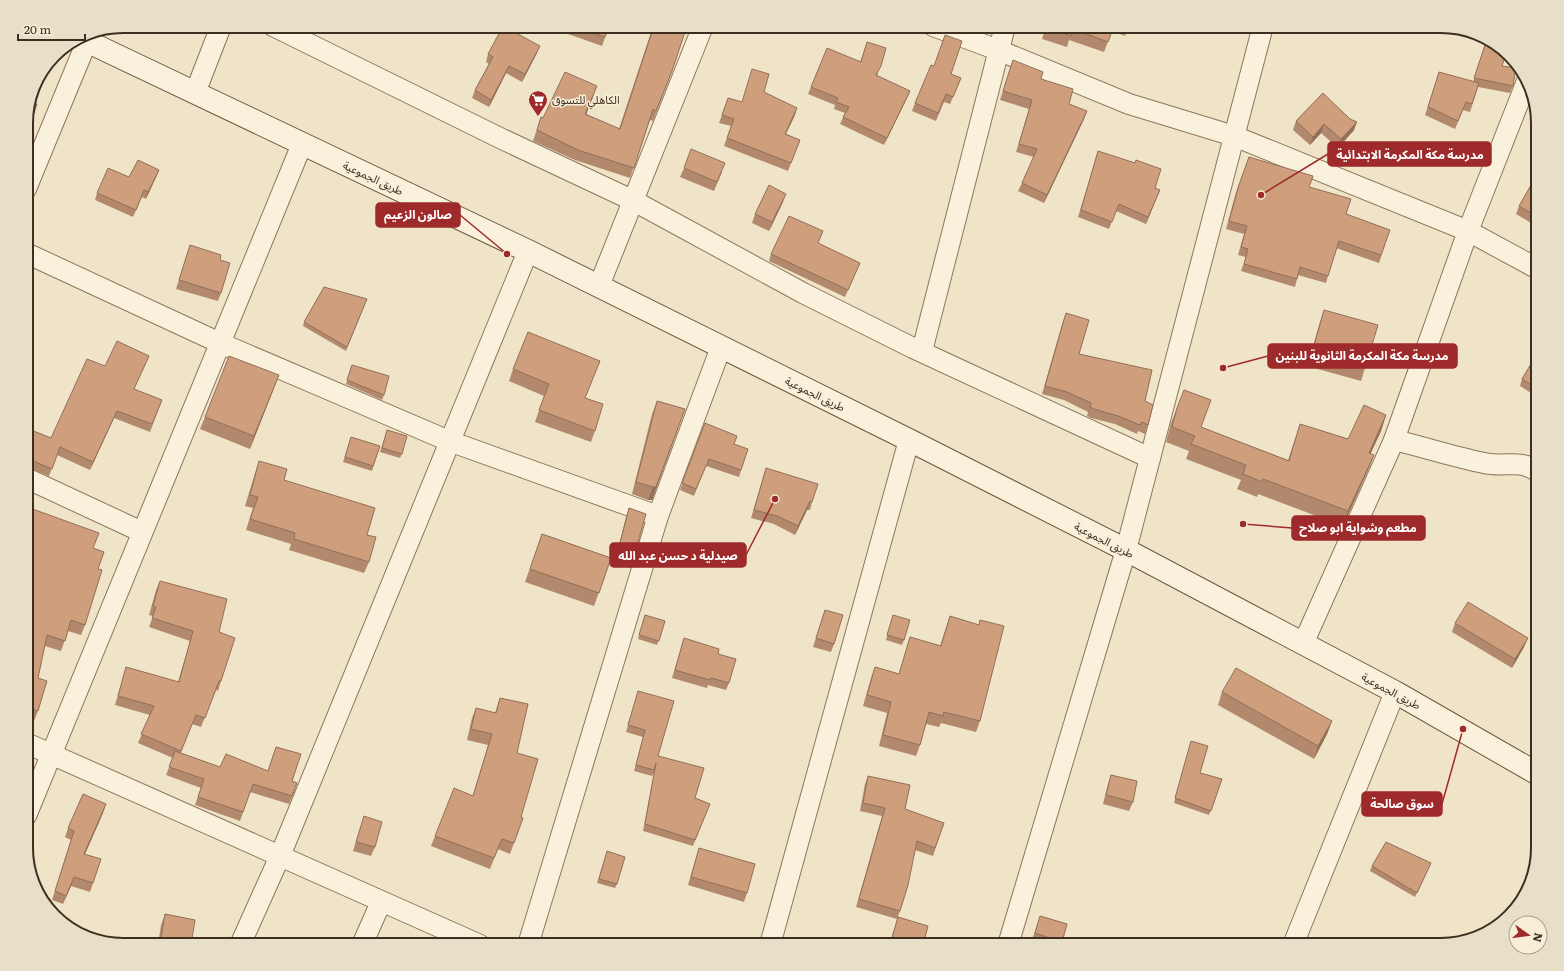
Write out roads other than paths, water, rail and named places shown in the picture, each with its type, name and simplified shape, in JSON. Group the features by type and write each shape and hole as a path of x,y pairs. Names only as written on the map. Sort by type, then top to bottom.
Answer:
{"main road":[{"name":"طريق الجموعية","path":"87,41 528,251 909,440 1126,550 1395,692 1531,770"}],"street":[{"path":"196,93 218,33"},
{"path":"287,33 500,138 634,201 803,293 922,351 1150,458"},
{"path":"599,286 700,33"},
{"path":"952,33 998,50 1129,104 1234,136 1468,231 1531,265"},
{"path":"922,351 930,325 1003,33"},
{"path":"1010,938 1126,550 1261,33"},
{"path":"33,172 82,43"},
{"path":"1303,644 1394,440 1468,231 1524,89"},
{"path":"33,799 302,144"},
{"path":"243,938 280,856 528,251"},
{"path":"33,256 220,343 449,441 658,516"},
{"path":"530,938 658,516 721,347"},
{"path":"772,938 909,440"},
{"path":"1394,440 1485,463 1501,466 1518,463 1531,467"},
{"path":"33,481 142,532"},
{"path":"1296,938 1395,692"},
{"path":"33,746 464,938"},
{"path":"365,938 381,902"}],"place":[{"name":"الكاهلي للتسوق","path":"538,117"},
{"name":"مدرسة مكة المكرمة الابتدائية","path":"1261,195"},
{"name":"صالون الزعيم","path":"507,254"},
{"name":"مدرسة مكة المكرمة الثانوية للبنين","path":"1223,368"},
{"name":"صيدلية د حسن عبد الله","path":"775,499"},
{"name":"مطعم وشواية ابو صلاح","path":"1243,524"},
{"name":"سوق صالحة","path":"1463,729"}]}
